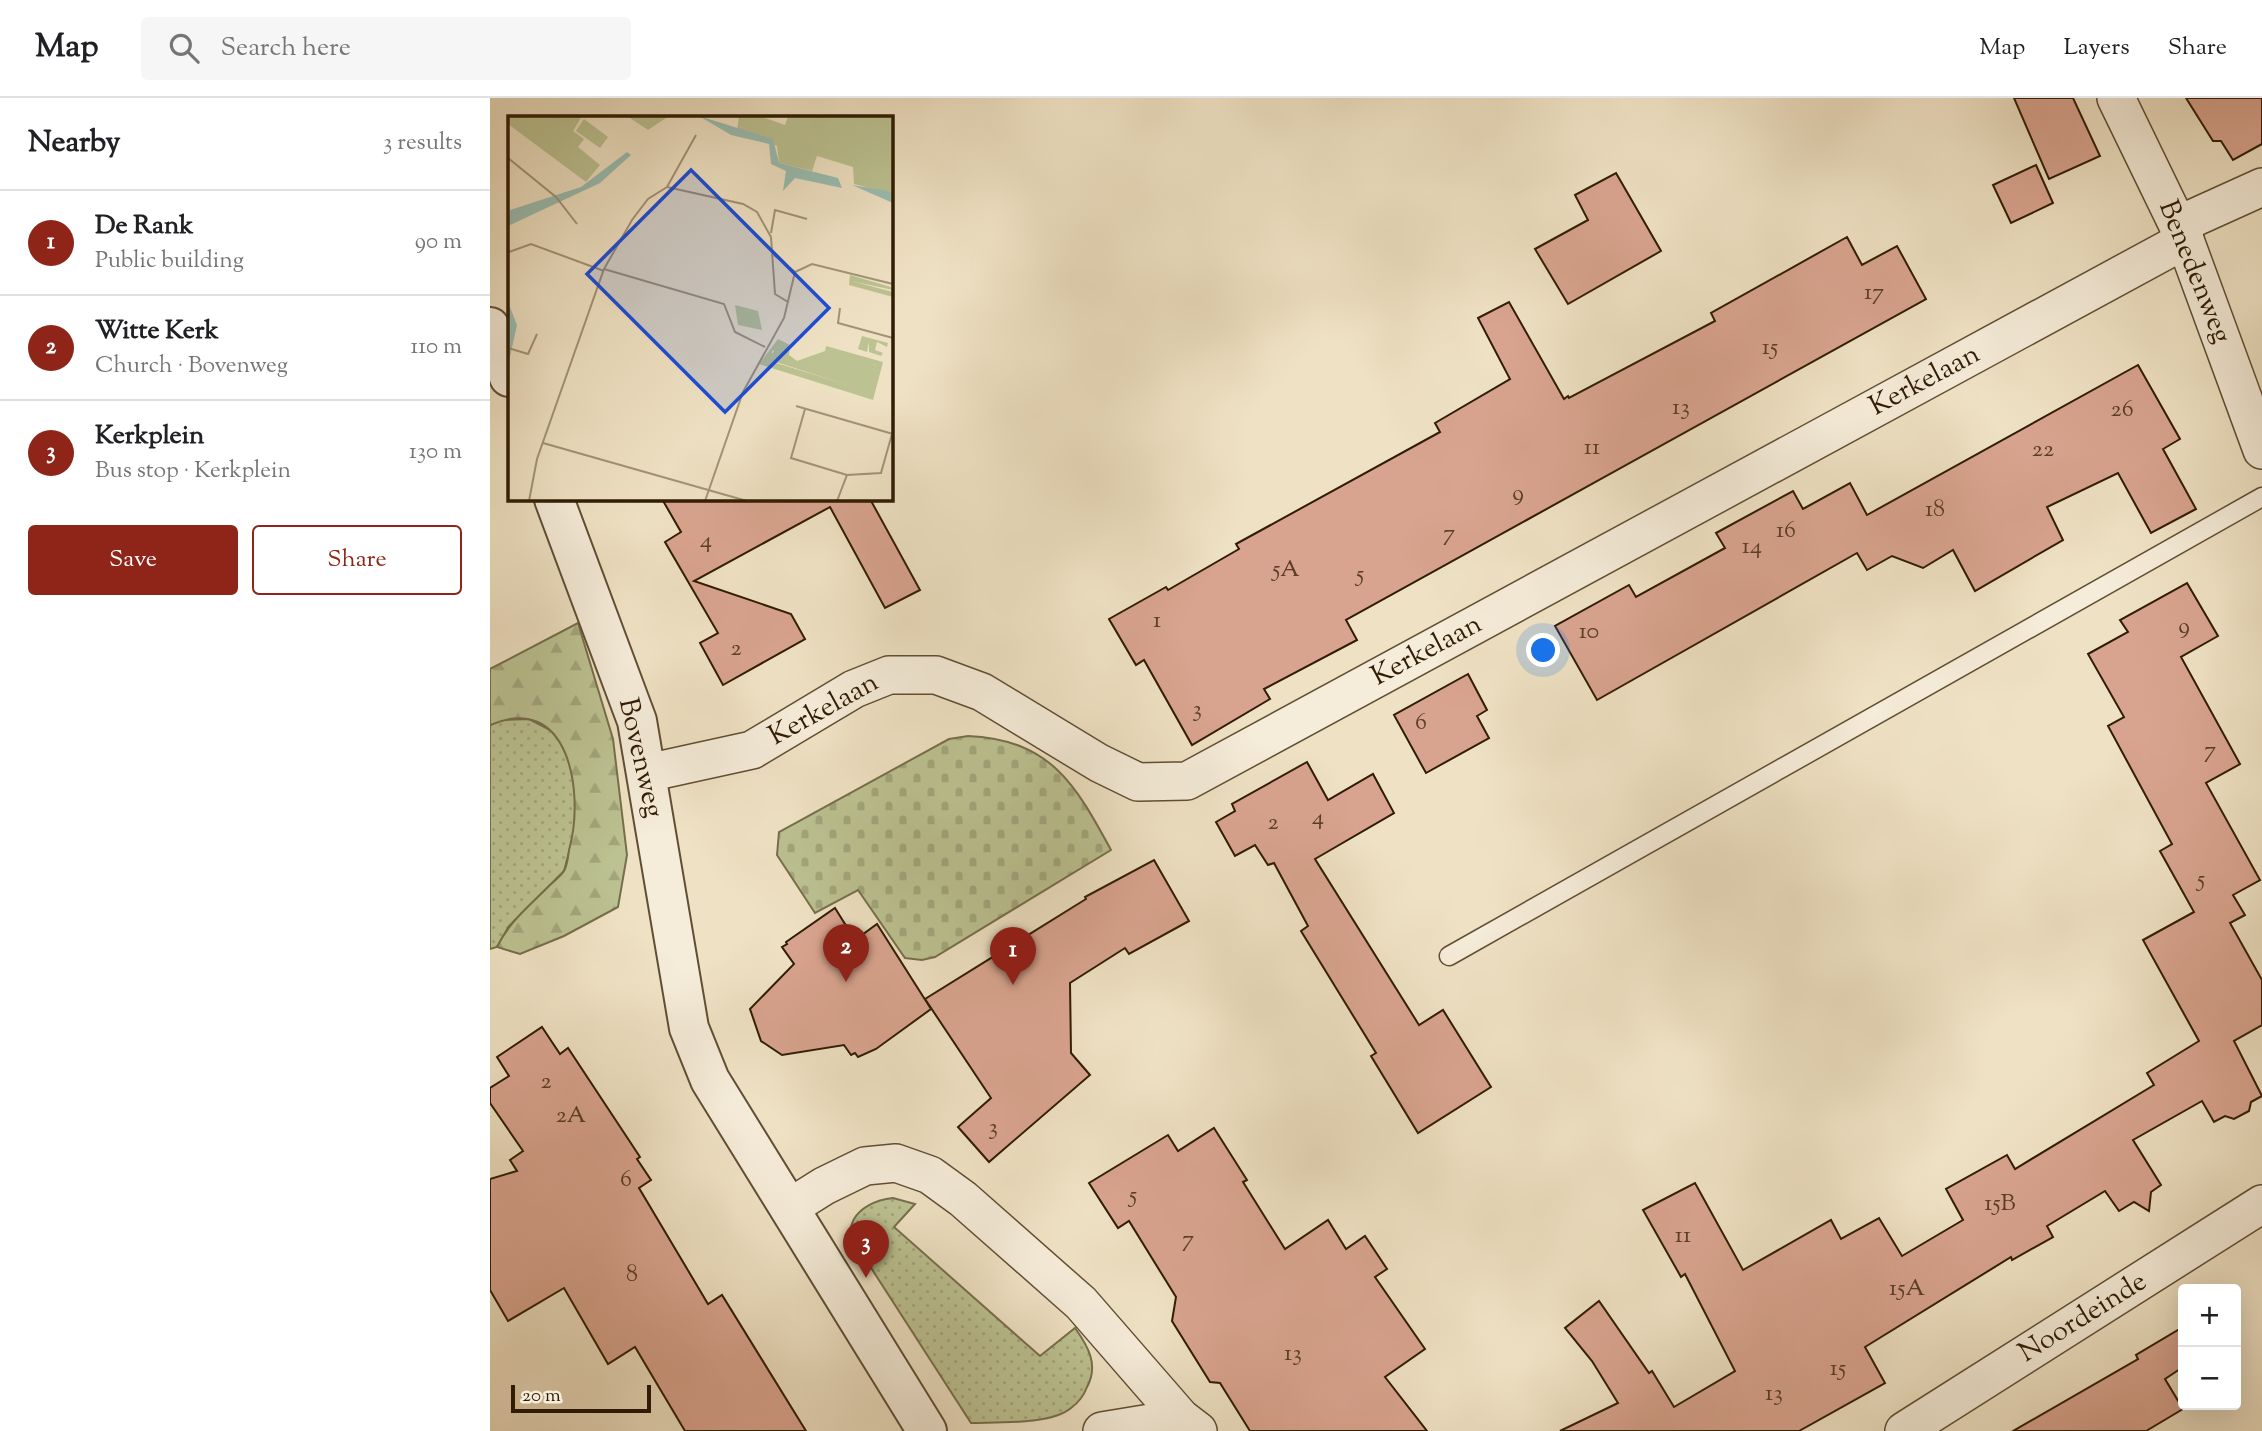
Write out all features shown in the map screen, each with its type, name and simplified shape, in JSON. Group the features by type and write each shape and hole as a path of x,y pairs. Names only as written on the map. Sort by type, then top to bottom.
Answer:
{"street":[{"name":"Benedenweg","path":"2116,98 2181,233 2262,450"},
{"name":"Kerkelaan","path":"647,773 752,750 854,689 889,675 936,675 982,692 1099,762 1138,782 1186,781 2262,187"},
{"path":"490,327 508,374"},
{"name":"Bovenweg","path":"554,500 637,721 688,1028 710,1080 927,1431"},
{"path":"789,1208 864,1166 896,1163 930,1175 963,1199 1081,1303 1190,1425"},
{"name":"Noordeinde","path":"1904,1431 2262,1204"},
{"path":"1102,1431 1190,1425"}],"lane":[{"path":"1449,956 2262,498"}],"green space":[{"path":"578,623 613,739 627,855 618,907 564,936 520,954 497,947 513,922 565,868 574,824 575,800 572,775 565,752 554,734 538,722 517,718 490,725 490,669"},
{"path":"529,719 556,733 568,756 576,794 575,829 564,871 509,926 497,947 490,949 490,725 500,720"},
{"path":"968,736 996,739 1020,746 1040,756 1072,786 1111,850 935,957 922,960 905,958 858,890 815,913 777,855 779,832 949,739"},
{"path":"893,1198 915,1204 894,1227 1040,1356 1075,1328 1088,1349 1092,1371 1084,1393 1074,1406 1062,1413 1037,1420 971,1423 852,1239 851,1229 860,1212 869,1205"}],"building":[{"path":"2014,98 2073,98 2100,156 2049,179"},
{"path":"2186,98 2262,98 2262,144 2233,160 2221,141 2213,141"},
{"path":"2036,165 2053,203 2011,223 1993,185"},
{"path":"1616,173 1661,251 1568,304 1535,249 1588,220 1575,195"},
{"path":"1847,237 1862,265 1897,246 1926,299 1346,620 1357,640 1264,689 1270,699 1192,745 1144,660 1136,665 1109,619 1166,587 1168,590 1239,549 1236,544 1440,432 1435,423 1510,379 1478,318 1509,302 1564,399 1568,396 1569,398 1715,321 1711,313"},
{"path":"2138,365 2180,439 2163,449 2196,509 2151,533 2118,473 2047,507 2063,540 1975,591 1953,550 1923,568 1892,556 1867,570 1857,553 1597,700 1555,626 1629,585 1636,597 1725,548 1716,533 1793,491 1803,509 1850,483 1867,515"},
{"path":"663,500 871,500 920,590 885,608 830,507 694,581 791,614 805,639 723,685 700,643 718,633 665,542 681,532"},
{"path":"2187,583 2218,636 2181,657 2240,764 2206,783 2260,880 2233,895 2245,915 2230,923 2262,980 2262,1025 2234,1041 2262,1096 2251,1102 2249,1111 2234,1119 2225,1116 2214,1122 2202,1101 2133,1140 2161,1185 2151,1192 2149,1211 2134,1202 2119,1211 2105,1191 2047,1226 2053,1237 2012,1260 2011,1257 1865,1347 1885,1383 1799,1431 1560,1431 1618,1403 1592,1361 1565,1328 1599,1301 1649,1373 1652,1371 1674,1407 1735,1371 1685,1274 1681,1277 1643,1210 1695,1183 1743,1270 1831,1220 1841,1239 1879,1218 1902,1256 1963,1220 1946,1189 2007,1155 2015,1169 2154,1085 2147,1073 2199,1041 2143,940 2194,912 2160,851 2172,844 2108,726 2124,717 2088,654 2128,632 2120,620"},
{"path":"1468,674 1487,710 1477,716 1489,738 1426,773 1394,715"},
{"path":"1307,762 1328,800 1373,774 1394,813 1315,859 1419,1025 1443,1010 1491,1087 1418,1133 1371,1056 1376,1053 1301,931 1308,926 1274,863 1268,865 1255,845 1235,856 1216,822 1235,811 1232,804"},
{"path":"1154,860 1189,921 1129,954 1125,948 1070,983 1071,1053 1090,1075 989,1162 958,1127 991,1098 925,999 1086,899 1085,897"},
{"path":"835,908 855,940 877,924 931,1009 876,1049 858,1057 855,1053 851,1055 844,1045 782,1055 761,1041 750,1009 794,964 782,947 786,942"},
{"path":"542,1027 560,1054 568,1048 640,1157 637,1159 651,1180 639,1188 708,1304 722,1295 806,1431 685,1431 635,1347 608,1364 564,1288 508,1321 490,1290 490,1179 517,1171 510,1160 523,1151 490,1103 490,1088 509,1076 497,1057"},
{"path":"1214,1128 1247,1180 1243,1182 1285,1249 1328,1220 1346,1249 1365,1236 1387,1269 1375,1277 1425,1349 1385,1377 1427,1431 1250,1431 1220,1383 1210,1382 1172,1321 1176,1297 1129,1221 1118,1228 1089,1183 1168,1135 1178,1151"},
{"path":"2178,1330 2178,1370 2165,1379 2178,1401 2178,1410 2181,1410 2146,1431 2013,1431 2138,1359 2136,1355"}],"place":[{"name":"Witte Kerk","path":"846,982"},
{"name":"De Rank","path":"1013,985"},
{"name":"Kerkplein","path":"866,1278"}]}
